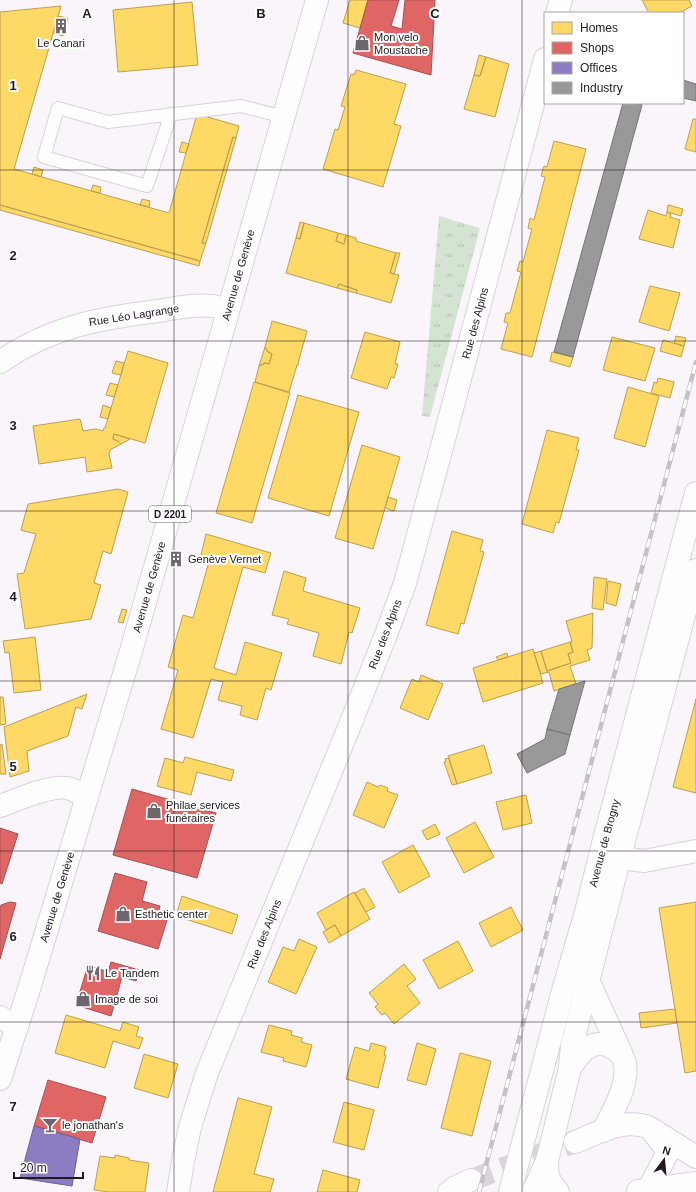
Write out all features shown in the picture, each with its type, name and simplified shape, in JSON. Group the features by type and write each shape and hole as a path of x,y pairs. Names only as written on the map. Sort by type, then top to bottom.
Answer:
{"main road":[{"name":"Avenue de Genève","path":"0,1079 8,1022 87,797 144,607 317,0"},
{"path":"557,12 560,0"},
{"name":"Rue des Alpins","path":"178,1192 190,1127 207,1074 387,632 404,583 544,63"},
{"name":"Rue Léo Lagrange","path":"0,362 27,344 67,328 96,320 199,306 215,306 228,311"},
{"name":"Avenue de Brogny","path":"510,1192 564,987 586,912 696,493"},
{"name":"Avenue de Brogny","path":"534,1192 547,1161 570,1068 572,1045 620,856 692,606 696,570"},
{"path":"0,806 51,788 60,787 69,788 87,797"},
{"path":"620,856 644,861 696,851"},
{"path":"586,912 583,965 588,980 625,1064 625,1076 622,1090 603,1131"},
{"path":"570,1068 582,1051 592,1045 605,1045 622,1055"},
{"path":"528,1122 525,1177 527,1184 534,1192"},
{"path":"575,1142 615,1127 634,1124 643,1125 696,1157"},
{"path":"650,1128 668,1152 696,1183"},
{"path":"641,1191 668,1152"},
{"path":"547,1161 547,1175 552,1185 558,1192"},
{"path":"449,1192 471,1180"},
{"path":"641,1191 696,1183"}],"lane":[{"path":"171,114 147,186 44,157 58,108 108,122 171,114 241,106 284,117"},
{"path":"673,581 692,606"},
{"path":"604,840 620,856"}],"green space":[{"path":"439,216 480,228 430,417 422,416"}],"building: Homes":[{"path":"350,0 368,0 360,28 343,23"},
{"path":"642,0 689,0 692,6 681,12 648,12"},
{"path":"192,2 198,65 118,72 113,10"},
{"path":"61,6 14,169 169,213 197,114 239,126 236,138 233,137 202,243 206,243 200,261 0,205 0,12"},
{"name":"Le Canari","path":"58,16 68,18 63,36 53,33"},
{"path":"479,55 486,57 480,76 474,75"},
{"path":"486,57 509,64 495,117 464,109 474,75 480,76"},
{"path":"356,70 406,84 394,124 401,126 383,187 323,169 335,129 338,130 345,107 341,106 351,74 354,75"},
{"path":"693,119 696,119 696,152 685,149"},
{"path":"233,137 236,138 206,243 202,243"},
{"path":"554,141 586,149 532,357 501,349 508,323 504,322 506,313 510,313 521,272 517,271 520,261 523,262 532,229 528,228 530,218 534,220 545,177 541,176 544,166 547,167"},
{"path":"182,142 189,144 186,153 179,152"},
{"path":"34,167 43,170 41,177 32,174"},
{"path":"93,185 101,187 100,193 91,191"},
{"path":"142,199 150,201 149,207 140,205"},
{"path":"0,205 200,261 199,266 0,210"},
{"path":"668,205 683,209 681,216 667,212"},
{"path":"648,210 666,216 667,212 671,214 670,217 680,220 673,248 639,239"},
{"path":"300,222 304,223 300,239 296,238"},
{"path":"304,223 338,233 336,241 344,244 346,235 356,238 356,241 396,253 390,273 399,275 391,303 356,293 357,290 339,284 337,288 286,273 296,238 300,239"},
{"path":"338,233 346,235 344,244 336,241"},
{"path":"396,253 400,253 394,274 390,273"},
{"path":"339,284 357,290 356,293 337,288"},
{"path":"650,286 680,293 669,331 639,322"},
{"path":"272,321 307,331 298,363 299,364 297,365 289,392 255,382 259,366 265,363 269,364 272,354 268,352 265,347"},
{"path":"365,332 400,342 395,364 398,364 394,378 391,377 387,389 351,378"},
{"path":"676,336 686,338 684,346 674,343"},
{"path":"612,337 655,348 645,381 603,370"},
{"path":"663,340 684,346 681,357 660,351"},
{"path":"265,347 268,352 272,354 269,364 265,363 259,366"},
{"path":"128,351 168,363 145,443 114,434 113,439 121,444 110,450 109,454 112,468 87,472 85,457 39,464 33,426 80,419 83,431 96,429 103,431"},
{"path":"552,352 573,357 570,367 550,361"},
{"path":"116,361 124,363 121,375 112,373"},
{"path":"658,378 674,382 670,398 651,393 654,382 657,383"},
{"path":"254,382 290,393 252,523 216,513"},
{"path":"110,383 118,385 114,397 106,395"},
{"path":"628,387 659,396 645,447 614,438"},
{"path":"298,395 359,412 329,516 268,498"},
{"path":"103,405 111,408 108,419 100,417"},
{"path":"547,430 579,438 576,450 579,450 559,523 556,522 553,533 522,524"},
{"path":"114,434 130,439 121,444 113,439"},
{"path":"362,445 400,457 373,549 335,538"},
{"path":"118,489 128,492 111,554 103,551 94,583 101,585 91,619 25,629 17,574 24,573 36,534 21,530 28,504"},
{"path":"388,497 397,500 394,511 385,508"},
{"path":"452,531 483,540 480,551 484,552 464,624 461,623 458,634 426,625"},
{"path":"206,534 271,553 265,573 243,567 214,668 236,675 245,642 282,653 271,690 266,688 257,720 240,715 242,706 218,700 223,682 211,679 193,738 161,729 178,670 168,667 183,615 193,618 210,558 201,555"},
{"name":"Genève Vernet","path":"176,552 181,553 177,566 172,565"},
{"path":"284,571 306,578 303,591 360,608 352,633 349,632 341,664 313,656 319,633 287,624 289,619 272,615"},
{"path":"594,577 607,579 603,610 592,608"},
{"path":"608,581 621,584 616,606 606,603"},
{"path":"122,609 127,610 123,623 118,622"},
{"path":"593,613 592,648 587,650 590,660 570,666 576,684 554,691 549,672 541,674 534,653 541,651 547,671 571,663 568,654 573,652 570,642 572,642 566,621"},
{"path":"35,637 41,690 14,693 9,652 5,653 3,641"},
{"path":"570,642 573,652 568,654 571,663 547,671 541,651"},
{"path":"533,649 543,683 483,702 473,668"},
{"path":"507,653 508,657 498,660 496,657"},
{"path":"421,675 443,684 428,720 400,708 412,679 419,682"},
{"path":"87,694 82,709 76,707 68,736 27,751 29,771 10,777 4,727"},
{"path":"0,697 3,697 6,724 0,725"},
{"path":"696,699 696,793 673,787"},
{"path":"2,744 6,774 0,774 0,745"},
{"path":"484,745 492,773 457,784 448,756"},
{"path":"185,757 234,770 231,781 197,772 191,795 157,786 165,758 183,763"},
{"path":"449,758 457,784 452,785 444,762 446,762 445,759"},
{"path":"367,782 378,787 380,785 388,788 387,791 398,795 384,828 353,815"},
{"path":"526,795 532,823 503,830 496,802"},
{"path":"475,822 494,857 464,873 446,838"},
{"path":"435,824 440,834 427,840 422,831"},
{"path":"413,845 430,876 399,893 382,862"},
{"path":"364,888 375,907 366,912 355,893"},
{"path":"354,892 370,919 341,936 335,925 326,930 317,913"},
{"path":"182,896 238,915 232,934 176,916"},
{"path":"696,902 696,1071 685,1073 659,908"},
{"path":"511,907 523,930 491,947 479,923"},
{"path":"335,925 341,936 329,943 323,932"},
{"path":"299,939 317,947 296,994 268,982 283,947 294,951"},
{"path":"458,941 473,971 439,989 423,960"},
{"path":"404,964 416,979 407,986 420,1003 394,1024 385,1013 382,1015 375,1007 378,1004 369,993"},
{"path":"139,970 156,975 155,979 138,974"},
{"path":"675,1009 677,1023 641,1028 639,1013"},
{"path":"66,1015 120,1031 123,1022 139,1027 136,1036 143,1038 139,1049 113,1041 105,1068 55,1053"},
{"path":"269,1025 292,1031 291,1035 302,1038 301,1042 312,1045 306,1067 283,1061 284,1058 261,1052"},
{"path":"371,1043 386,1047 384,1055 386,1055 378,1088 346,1079 355,1047 369,1051"},
{"path":"417,1043 436,1049 426,1085 407,1080"},
{"path":"460,1053 491,1061 472,1136 441,1128"},
{"path":"144,1054 178,1064 168,1098 134,1088"},
{"path":"238,1098 272,1107 254,1174 274,1179 270,1192 213,1192"},
{"path":"344,1102 374,1110 364,1150 333,1142"},
{"path":"115,1155 129,1158 129,1160 149,1163 145,1192 109,1192 94,1190 100,1156 115,1158"},
{"path":"323,1170 360,1180 357,1192 317,1192"}],"building: Shops":[{"path":"368,0 399,0 391,26 402,29 405,0 435,0 431,75 353,53"},
{"path":"132,789 216,813 197,878 113,855"},
{"path":"0,828 18,834 2,884 0,883"},
{"path":"115,873 147,882 142,901 160,906 158,914 168,917 158,949 98,931"},
{"path":"10,902 16,903 0,959 0,908 1,905"},
{"path":"111,962 139,970 136,981 122,977 111,1016 76,1005 88,965 108,972"},
{"path":"48,1080 106,1097 92,1143 34,1126"}],"building: Offices":[{"path":"34,1126 80,1139 72,1186 20,1178"}],"building: Industry":[{"path":"684,80 696,84 696,101 684,98"},
{"path":"623,104 642,105 573,357 554,352"},
{"path":"585,681 570,735 547,729 559,689"},
{"path":"547,729 570,735 565,754 527,773 517,754 545,739"}],"tunnel":[{"path":"471,1180 575,1142"}],"railway":[{"path":"479,1192 696,362"}],"place":[{"name":"Le Canari","path":"61,26"},
{"name":"Mon velo Moustache","path":"362,43"},
{"name":"Genève Vernet","path":"176,559"},
{"name":"Philae services funéraires","path":"154,811"},
{"name":"Esthetic center","path":"123,914"},
{"name":"Le Tandem","path":"93,973"},
{"name":"Image de soi","path":"83,999"},
{"name":"le jonathan's","path":"50,1125"}]}
